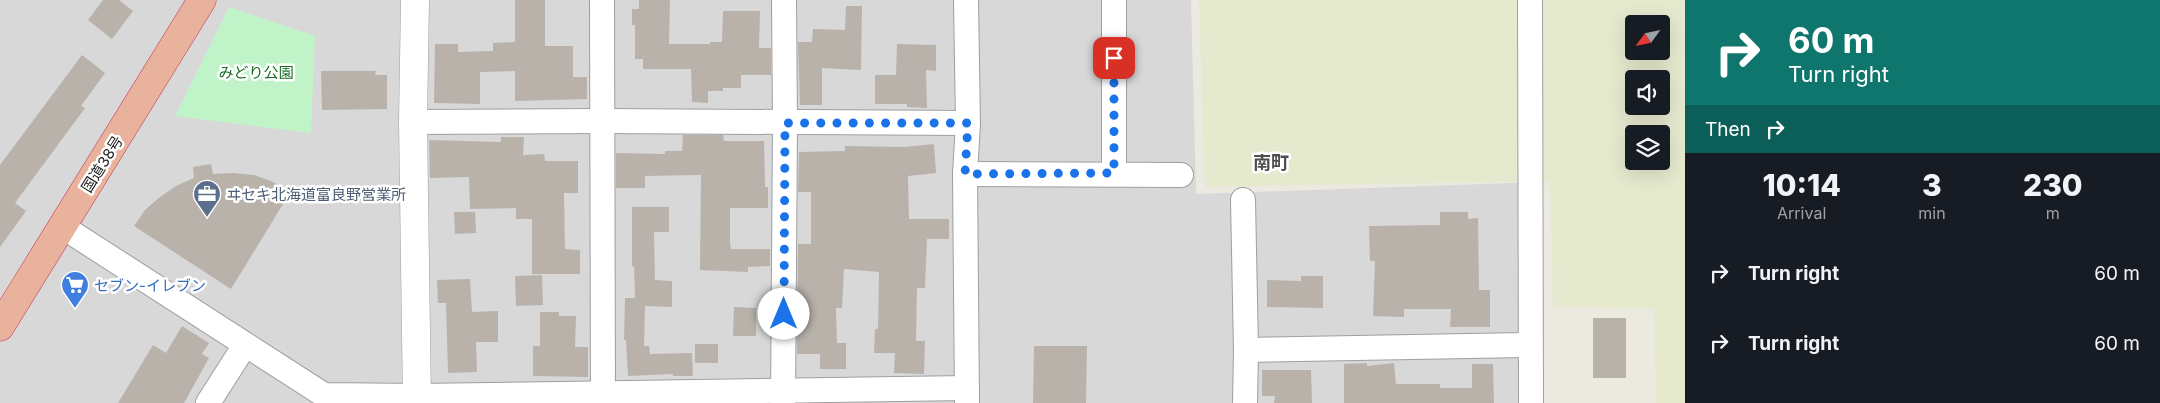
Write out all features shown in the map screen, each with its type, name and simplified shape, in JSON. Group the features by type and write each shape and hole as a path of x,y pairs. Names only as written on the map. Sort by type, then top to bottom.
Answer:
{"highway":[{"name":"国道38号","path":"0,327 202,0"}],"street":[{"path":"416,0 413,122 417,399"},
{"path":"602,0 603,398"},
{"path":"783,397 784,0"},
{"path":"63,227 245,345 322,399 967,396 965,174 968,123 966,0"},
{"path":"1114,0 1114,173"},
{"path":"1530,0 1531,403"},
{"path":"413,122 968,123"},
{"path":"965,174 1181,174"},
{"path":"1243,200 1246,350 1245,403"},
{"path":"208,403 245,345"},
{"path":"1246,350 1530,345"}],"shaded area":[{"path":"0,0 1191,0 1196,194 1540,182 1543,403 0,403"}],"green space":[{"path":"1199,0 1685,0 1685,403 1656,403 1654,309 1553,307 1550,181 1205,187"},
{"name":"みどり公園","path":"229,7 315,36 311,133 175,116"}],"building":[{"path":"103,0 119,0 133,11 112,39 88,20"},
{"path":"515,0 545,0 545,46 573,46 573,77 587,77 587,99 515,101 515,71 480,72 480,104 434,103 435,44 458,44 458,52 493,51 493,43 515,42"},
{"path":"639,0 670,0 669,44 710,44 710,42 722,42 723,11 760,11 759,48 771,48 771,75 741,75 741,88 723,88 723,91 708,91 708,103 692,102 691,69 643,69 643,59 635,59 635,25 632,25 632,9 639,9"},
{"path":"846,6 862,6 861,70 822,68 822,105 800,105 798,42 812,42 813,29 845,30"},
{"path":"897,44 936,45 936,71 926,70 927,108 907,107 907,104 875,104 875,75 896,75"},
{"path":"82,55 105,73 81,106 85,108 15,203 26,211 0,247 0,165"},
{"path":"321,71 376,71 375,75 387,75 387,109 322,110"},
{"path":"683,135 723,135 724,141 764,141 765,187 768,187 768,208 730,208 730,243 731,249 770,249 770,266 748,267 748,272 700,270 701,175 645,176 645,188 616,188 616,153 665,154 665,151 682,151"},
{"path":"501,137 524,137 523,155 544,154 545,161 578,161 578,193 564,193 565,249 580,250 580,274 532,274 532,219 516,219 516,208 470,209 469,177 430,178 429,140 501,142"},
{"path":"934,144 936,173 908,176 909,219 949,219 949,239 927,239 925,288 917,288 916,341 925,341 924,374 894,373 895,353 874,353 875,329 878,329 879,272 844,269 842,308 836,308 837,343 846,343 846,369 820,369 820,354 797,354 798,244 811,244 811,192 798,192 799,152 845,151 845,146 904,147"},
{"name":"ヰセキ北海道富良野営業所","path":"211,164 213,174 254,175 291,191 231,289 134,226 145,210 160,197 176,186 194,178 193,167"},
{"path":"632,207 669,207 669,232 654,232 655,280 672,281 672,307 645,306 644,346 649,346 650,354 692,353 693,376 673,376 673,374 628,376 626,340 624,340 625,298 635,298 634,267 632,266"},
{"path":"454,212 475,212 476,233 455,234"},
{"path":"1440,212 1468,212 1468,219 1478,218 1479,290 1490,290 1490,327 1450,327 1451,309 1404,309 1404,317 1373,316 1375,261 1370,261 1369,226 1440,225"},
{"path":"542,275 543,305 516,306 515,276"},
{"path":"1301,276 1323,276 1323,308 1267,307 1267,280 1301,281"},
{"path":"470,279 472,312 498,311 498,342 476,342 477,372 448,373 446,303 438,303 437,280"},
{"path":"734,307 756,308 756,336 733,336"},
{"path":"540,312 559,312 559,316 576,316 575,347 588,347 588,377 533,376 533,346 540,346"},
{"path":"1593,318 1626,318 1626,378 1593,378"},
{"path":"182,326 209,343 202,354 209,358 184,403 118,403 153,345 166,353"},
{"path":"695,344 718,344 718,363 695,363"},
{"path":"1034,346 1087,346 1086,403 1033,403"},
{"path":"1367,363 1367,366 1394,363 1396,384 1440,384 1440,388 1472,388 1472,364 1493,364 1494,403 1344,403 1344,364"},
{"path":"1262,370 1311,370 1312,403 1274,403 1275,396 1262,396"}],"place":[{"name":"ヰセキ北海道富良野営業所","path":"207,218"},
{"name":"セブン-イレブン","path":"75,309"}],"district":[{"name":"南町","path":"1271,162"}],"route":[{"path":"784,314 785,123 968,123 965,174 1114,173 1114,58"}]}
